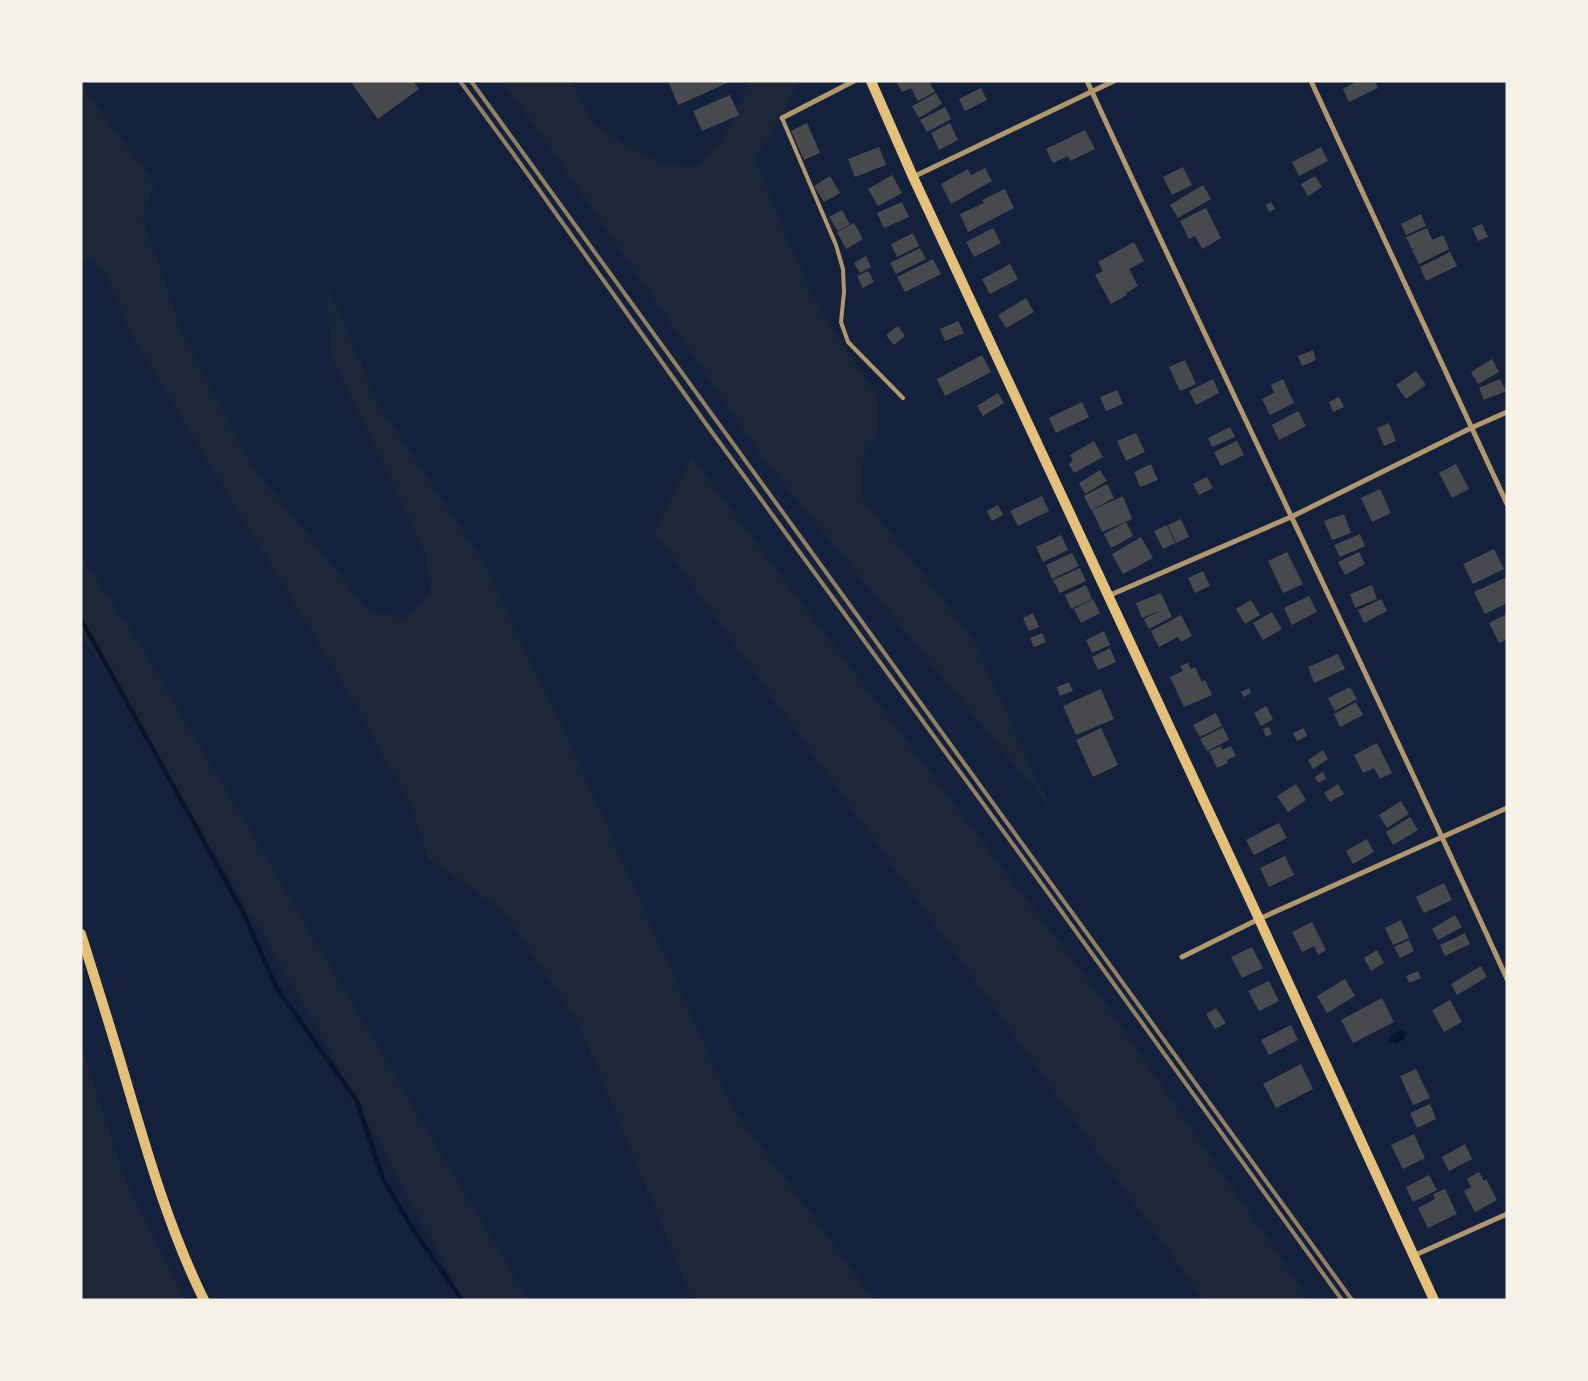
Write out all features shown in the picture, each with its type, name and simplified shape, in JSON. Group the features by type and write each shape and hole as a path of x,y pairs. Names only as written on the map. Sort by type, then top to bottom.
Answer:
{"main road":[{"path":"871,81 912,177 1259,919 1434,1300"},
{"path":"81,934 166,1210 204,1300"}],"street":[{"path":"782,118 854,81"},
{"path":"1087,81 1290,517 1443,837 1507,979"},
{"path":"912,177 1114,81"},
{"path":"1311,81 1507,504"},
{"path":"1108,596 1290,517 1507,412"},
{"path":"1182,957 1259,919 1507,808"},
{"path":"1413,1256 1506,1215"}],"lane":[{"path":"782,118 841,261 844,292 841,322 848,342 903,398"}],"shaded area":[{"path":"500,81 573,81 577,94 596,125 626,146 660,162 696,166 721,140 732,122 748,81 801,81 756,161 812,293 830,325 879,397 879,432 862,462 862,497 976,643 1052,811 766,463 541,135"},
{"path":"81,84 155,183 143,217 181,328 251,464 368,609 405,619 430,591 425,553 330,354 327,281 379,405 485,564 572,746 735,1111 875,1300 692,1300 578,1023 503,911 428,858 411,807 353,702 133,338 103,270 81,256"},
{"path":"691,456 1107,1005 1310,1300 1203,1300 654,532"},
{"path":"81,555 141,645 529,1300 463,1300 317,1029 114,680 81,638"},
{"path":"1401,1030 1407,1033 1404,1039 1395,1044 1389,1041 1392,1034"},
{"path":"81,1045 130,1190 186,1300 81,1300"}],"building":[{"path":"350,81 413,81 419,89 378,119"},
{"path":"668,81 732,81 678,105"},
{"path":"896,81 929,81 935,92 918,101 911,88 902,92"},
{"path":"1357,81 1375,81 1378,88 1349,102 1343,89"},
{"path":"981,88 987,100 965,111 959,99"},
{"path":"936,93 942,104 919,118 912,106"},
{"path":"730,95 739,115 702,131 693,111"},
{"path":"945,107 951,119 927,132 920,120"},
{"path":"807,123 820,153 804,160 791,131"},
{"path":"950,123 958,140 939,150 931,133"},
{"path":"1085,130 1095,149 1070,161 1068,156 1053,163 1046,149"},
{"path":"879,147 886,165 855,177 848,159"},
{"path":"1321,147 1328,161 1299,176 1292,162"},
{"path":"1183,167 1192,185 1172,195 1163,177"},
{"path":"985,168 992,181 951,204 941,184 968,169 971,175"},
{"path":"892,175 902,193 878,206 868,189"},
{"path":"830,176 840,193 824,202 814,186"},
{"path":"1315,176 1322,187 1308,196 1301,184"},
{"path":"1203,185 1211,199 1178,218 1170,205"},
{"path":"1005,189 1014,208 968,232 960,214 984,203 982,200"},
{"path":"902,202 909,217 884,228 877,213"},
{"path":"1271,202 1275,209 1269,212 1266,205"},
{"path":"1206,208 1221,238 1202,249 1195,236 1189,239 1180,221"},
{"path":"842,210 850,224 838,231 829,217"},
{"path":"1421,214 1426,226 1406,235 1401,224"},
{"path":"854,223 863,239 846,249 837,232"},
{"path":"1482,224 1488,237 1478,241 1472,228"},
{"path":"993,228 1001,243 974,257 966,242"},
{"path":"1427,228 1432,240 1443,235 1449,249 1419,264 1412,250 1420,245 1412,249 1406,237"},
{"path":"913,233 919,246 897,257 891,244"},
{"path":"1134,242 1144,261 1129,269 1138,286 1111,304 1095,275 1103,271 1098,262"},
{"path":"920,248 926,259 896,274 890,263"},
{"path":"1450,252 1457,266 1426,281 1420,267"},
{"path":"866,256 871,267 860,273 854,263"},
{"path":"933,259 941,274 905,292 897,277"},
{"path":"1010,264 1018,279 990,294 982,279"},
{"path":"868,271 874,282 863,288 857,276"},
{"path":"1026,298 1034,312 1006,328 998,315"},
{"path":"958,321 964,333 945,341 940,329"},
{"path":"898,326 905,336 894,345 886,335"},
{"path":"1313,350 1316,360 1302,366 1298,356"},
{"path":"982,355 991,372 945,396 937,379"},
{"path":"1492,359 1499,372 1478,384 1471,372"},
{"path":"1185,360 1196,384 1180,391 1169,367"},
{"path":"1416,371 1426,385 1406,399 1396,385"},
{"path":"1213,379 1219,393 1196,405 1189,391"},
{"path":"1283,379 1294,403 1270,415 1262,399 1274,393 1271,385"},
{"path":"1500,379 1506,391 1484,400 1479,388"},
{"path":"1117,390 1123,404 1106,411 1100,397"},
{"path":"998,393 1004,403 983,416 977,406"},
{"path":"1339,397 1344,407 1333,412 1329,402"},
{"path":"1082,402 1089,417 1056,433 1049,418"},
{"path":"1298,411 1306,426 1279,440 1272,425"},
{"path":"1389,423 1396,441 1384,446 1377,428"},
{"path":"1230,427 1235,437 1212,447 1208,438"},
{"path":"1136,433 1145,452 1126,461 1117,441"},
{"path":"1094,441 1103,457 1074,473 1069,464 1073,461 1070,455"},
{"path":"1237,441 1244,455 1221,466 1214,452"},
{"path":"1151,464 1158,480 1140,487 1134,472"},
{"path":"1456,464 1469,489 1452,498 1439,473"},
{"path":"1100,470 1107,481 1085,494 1079,483"},
{"path":"1207,477 1213,488 1199,495 1193,484"},
{"path":"1107,484 1114,498 1091,510 1084,496"},
{"path":"1380,489 1391,513 1372,522 1361,498"},
{"path":"1042,496 1049,511 1018,526 1010,511"},
{"path":"1123,496 1132,519 1102,532 1092,510"},
{"path":"998,505 1003,515 992,521 987,511"},
{"path":"1344,514 1351,533 1332,540 1324,521"},
{"path":"1181,519 1189,537 1176,543 1168,525"},
{"path":"1126,522 1133,536 1111,548 1104,534"},
{"path":"1167,525 1175,543 1163,549 1154,531"},
{"path":"1360,534 1365,546 1340,557 1334,545"},
{"path":"1061,535 1068,550 1043,562 1036,547"},
{"path":"1141,537 1153,558 1123,574 1112,554"},
{"path":"1494,549 1504,569 1473,584 1463,564"},
{"path":"1287,552 1303,584 1283,593 1268,561"},
{"path":"1359,552 1365,564 1345,575 1338,562"},
{"path":"1072,553 1079,566 1052,579 1046,565"},
{"path":"1080,568 1086,581 1060,593 1053,580"},
{"path":"1203,571 1210,586 1195,593 1188,578"},
{"path":"1507,577 1507,603 1485,614 1474,592"},
{"path":"1086,585 1092,599 1071,609 1065,595"},
{"path":"1372,585 1377,599 1355,608 1350,594"},
{"path":"1161,593 1172,617 1149,629 1144,619 1161,610 1142,618 1136,603"},
{"path":"1309,596 1317,612 1292,625 1284,608"},
{"path":"1093,599 1100,613 1081,623 1074,609"},
{"path":"1381,599 1387,611 1364,623 1358,610"},
{"path":"1251,600 1260,615 1245,624 1236,609"},
{"path":"1272,612 1282,629 1263,640 1253,623"},
{"path":"1033,613 1039,627 1029,631 1023,618"},
{"path":"1507,614 1507,639 1499,643 1489,623"},
{"path":"1181,615 1192,636 1181,642 1178,637 1159,647 1151,631"},
{"path":"1104,631 1110,645 1092,653 1086,640"},
{"path":"1042,633 1046,642 1034,647 1030,638"},
{"path":"1110,648 1116,662 1098,670 1092,657"},
{"path":"1338,654 1345,669 1314,683 1308,667"},
{"path":"1188,663 1191,669 1195,667 1202,682 1205,680 1212,695 1184,707 1170,677 1183,671 1180,666"},
{"path":"1069,682 1073,691 1060,696 1057,687"},
{"path":"1350,687 1357,699 1335,711 1328,698"},
{"path":"1249,688 1251,693 1244,697 1241,692"},
{"path":"1101,689 1114,719 1076,735 1063,706"},
{"path":"1356,702 1363,715 1340,727 1334,714"},
{"path":"1266,706 1273,719 1261,726 1254,713"},
{"path":"1216,713 1222,726 1200,737 1193,725"},
{"path":"1223,727 1229,740 1207,751 1200,739"},
{"path":"1269,727 1272,734 1266,737 1263,729"},
{"path":"1101,728 1118,765 1093,777 1076,740"},
{"path":"1304,728 1307,736 1297,741 1293,733"},
{"path":"1377,743 1392,773 1380,779 1374,768 1363,773 1354,755"},
{"path":"1221,746 1222,750 1231,746 1236,756 1227,760 1228,763 1217,768 1209,751"},
{"path":"1323,750 1328,759 1313,769 1308,760"},
{"path":"1323,772 1326,779 1318,783 1315,777"},
{"path":"1296,784 1306,800 1288,812 1277,796"},
{"path":"1338,784 1344,794 1330,802 1324,793"},
{"path":"1401,801 1409,814 1387,828 1379,815"},
{"path":"1410,817 1418,830 1393,845 1386,832"},
{"path":"1279,823 1287,838 1254,855 1246,840"},
{"path":"1367,839 1374,852 1353,864 1346,851"},
{"path":"1285,856 1294,875 1269,887 1260,868"},
{"path":"1444,883 1452,900 1424,913 1416,897"},
{"path":"1455,915 1462,927 1438,940 1432,929"},
{"path":"1401,920 1409,938 1393,945 1385,928"},
{"path":"1312,922 1326,950 1318,955 1314,946 1302,952 1292,932"},
{"path":"1465,933 1470,944 1445,956 1440,945"},
{"path":"1409,940 1414,951 1400,958 1394,947"},
{"path":"1252,947 1263,968 1242,978 1231,957"},
{"path":"1377,950 1384,963 1371,971 1364,958"},
{"path":"1481,966 1487,977 1457,995 1451,984"},
{"path":"1418,971 1421,978 1409,983 1406,976"},
{"path":"1345,979 1355,996 1327,1013 1317,996"},
{"path":"1269,981 1279,1001 1259,1011 1248,991"},
{"path":"1382,998 1394,1022 1353,1043 1341,1020"},
{"path":"1450,1000 1462,1022 1444,1032 1432,1010"},
{"path":"1216,1008 1226,1023 1215,1029 1206,1014"},
{"path":"1291,1025 1298,1040 1269,1055 1261,1040"},
{"path":"1301,1064 1313,1089 1276,1108 1263,1084"},
{"path":"1416,1069 1430,1098 1413,1105 1400,1076"},
{"path":"1430,1104 1436,1119 1417,1128 1410,1113"},
{"path":"1414,1134 1425,1158 1403,1169 1391,1145"},
{"path":"1465,1144 1472,1159 1449,1171 1442,1157"},
{"path":"1479,1172 1484,1181 1486,1179 1497,1200 1475,1212 1464,1191 1471,1187 1467,1179"},
{"path":"1429,1175 1437,1190 1413,1202 1406,1187"},
{"path":"1445,1189 1457,1214 1428,1228 1418,1208 1435,1199 1433,1194"}],"waterway":[{"path":"81,619 244,914 276,987 357,1101 383,1179 413,1229 462,1300"}],"railway":[{"path":"460,81 706,424 1342,1300"},
{"path":"471,81 1352,1300"}]}
